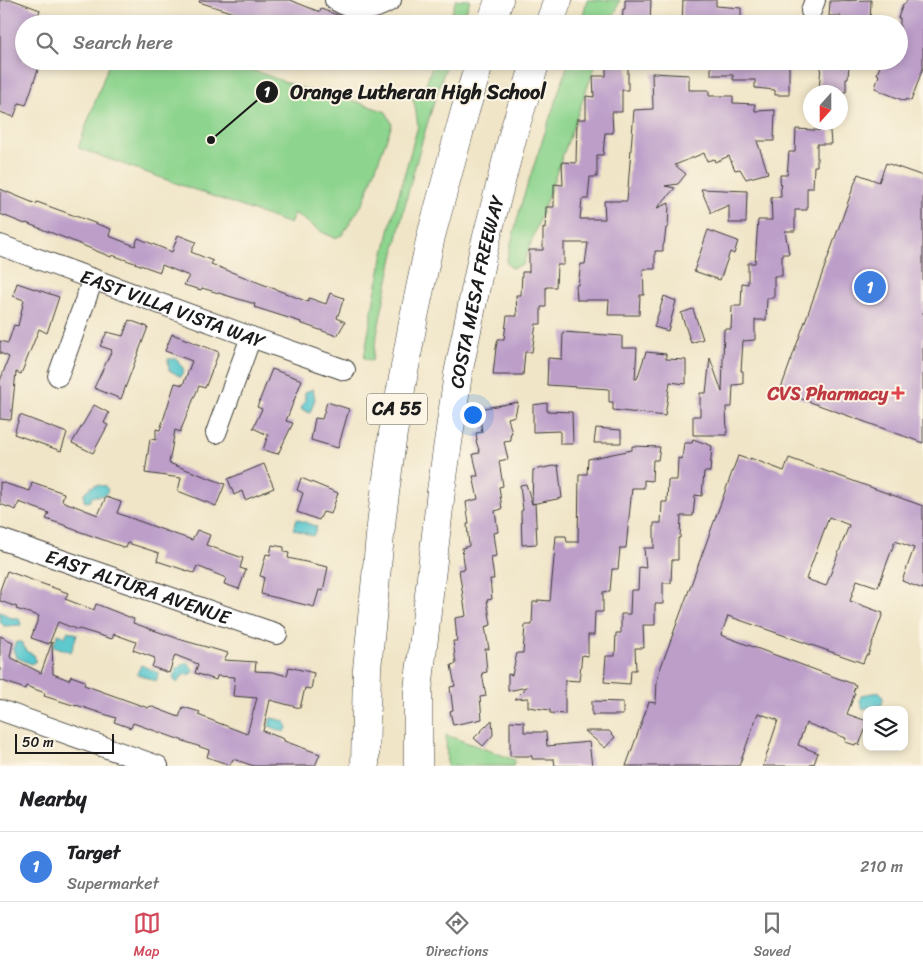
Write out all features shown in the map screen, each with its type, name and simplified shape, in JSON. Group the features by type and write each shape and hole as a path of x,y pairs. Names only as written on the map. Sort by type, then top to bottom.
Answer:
{"highway":[{"path":"495,15 499,0"},
{"path":"552,15 558,0"},
{"name":"CA 55","path":"365,766 367,669 392,433 431,236 477,70"},
{"name":"COSTA MESA FREEWAY","path":"418,766 418,690 441,491 458,374 485,244 514,131 533,70"}],"street":[{"path":"335,0 350,8 363,10 376,8 391,0"},
{"name":"EAST VILLA VISTA WAY","path":"0,244 345,370"},
{"path":"58,376 93,279"},
{"path":"216,433 251,337"},
{"name":"EAST ALTURA AVENUE","path":"0,539 278,634"},
{"path":"0,710 158,766"}],"green space":[{"path":"456,0 470,0 464,15 451,15"},
{"path":"587,0 620,0 614,15 583,15"},
{"path":"107,70 253,70 321,95 323,90 386,112 392,124 363,203 342,235 335,238 322,232 294,213 290,224 78,148"},
{"path":"431,70 445,70 424,135 404,210 372,361 364,358 375,294 391,222 418,126 411,94 421,98"},
{"path":"566,70 594,70 523,265 511,268 506,262 523,198"},
{"path":"446,735 515,760 513,766 447,766"}],"water":[{"path":"168,359 177,359 184,370 181,377 169,370"},
{"path":"313,389 315,399 310,413 301,409 305,400 305,392"},
{"path":"97,485 105,486 108,490 106,494 92,497 87,502 84,501 84,493"},
{"path":"297,519 317,527 313,536 293,529"},
{"path":"0,611 11,618 19,618 21,625 4,626 0,622"},
{"path":"68,631 77,634 71,652 53,646 58,634 65,637"},
{"path":"16,642 22,642 26,651 34,655 36,661 31,664 16,657 13,649"},
{"path":"187,662 193,669 191,674 183,675 177,683 173,678 177,668"},
{"path":"141,665 159,673 156,681 137,674"},
{"path":"880,692 883,698 882,705 863,706 863,709 860,702 861,695"},
{"path":"271,718 285,721 287,729 284,732 269,726"}],"building":[{"path":"0,0 13,0 40,10 38,15 15,15 15,70 38,70 26,105 19,103 14,117 0,112"},
{"path":"200,0 290,0 320,12 321,9 337,15 240,15 199,2"},
{"path":"625,0 651,0 650,15 623,15 623,9 625,9"},
{"path":"683,0 716,0 716,6 741,8 741,15 682,15"},
{"path":"871,0 870,15 829,15 830,1"},
{"path":"907,0 923,0 923,68 911,101 906,99 905,101 875,88 879,70 908,70 908,15 899,15 903,4"},
{"path":"606,70 628,70 628,90 622,90 622,112 612,112 613,133 605,133 603,155 597,155 597,177 590,177 588,199 582,199 580,219 605,219 604,201 627,201 634,110 653,109 652,73 689,75 689,90 709,90 709,96 733,96 733,103 755,104 755,111 775,110 774,141 757,141 768,173 746,179 740,169 735,170 729,156 715,162 714,159 707,161 704,153 675,165 686,174 678,184 665,186 675,188 657,208 669,203 668,228 666,228 663,251 655,251 655,269 643,269 644,295 640,295 639,315 608,315 609,300 577,300 576,285 578,285 581,264 585,264 588,243 564,243 564,265 557,265 556,287 546,287 546,307 541,307 541,324 536,324 532,352 525,352 523,375 493,375 498,339 504,339 507,316 517,316 516,295 521,295 522,272 529,272 529,250 543,250 543,228 545,229 546,207 554,207 554,184 563,185 562,162 576,163 577,119 586,119 586,96 594,97 593,76 606,76"},
{"path":"711,70 789,70 789,95 775,95 775,90 755,88 755,80 733,80 733,75 711,75"},
{"path":"821,70 849,70 848,78 846,78 846,85 820,85"},
{"path":"796,129 830,131 831,144 817,144 817,166 814,166 813,188 807,188 807,210 795,210 795,231 785,231 789,254 782,254 782,276 774,276 774,298 767,298 766,320 755,320 755,340 743,341 741,371 743,371 743,384 733,385 732,407 726,407 727,435 693,435 693,416 700,416 700,393 706,393 710,358 722,392 724,329 731,329 732,306 741,306 742,283 748,284 748,263 755,263 758,220 772,220 771,197 781,197 780,175 787,175 789,152 795,152"},
{"path":"886,163 923,176 923,443 780,391 858,174 879,182"},
{"path":"0,189 36,204 37,202 111,229 109,236 135,246 138,238 172,252 178,235 196,242 191,252 213,261 211,264 308,302 309,298 326,304 330,293 344,298 337,318 345,322 337,336 254,307 255,304 202,288 201,290 184,285 189,276 162,265 160,272 112,255 111,257 25,224 0,214"},
{"path":"701,189 747,191 746,223 729,223 729,205 711,213"},
{"path":"708,230 738,241 734,254 730,252 720,280 694,271"},
{"path":"17,283 59,297 47,333 39,329 21,374 16,372 11,420 0,419 0,381 9,357 0,353 0,341 8,343 14,325 18,326 24,300 13,296"},
{"path":"664,296 676,301 668,331 654,327"},
{"path":"693,309 703,339 691,343 681,313"},
{"path":"129,320 148,327 121,399 94,388 112,350 100,346 107,332 123,336"},
{"path":"563,332 622,336 622,348 637,348 635,379 637,379 646,352 666,354 666,359 686,360 686,384 670,382 665,416 613,410 613,402 609,402 609,389 547,385 548,358 562,359"},
{"path":"172,334 219,352 205,388 199,386 180,432 175,430 169,463 225,484 216,506 178,491 181,478 145,473 150,439 156,440 156,429 160,430 175,383 183,385 192,361 165,351"},
{"path":"272,369 302,380 286,421 293,423 278,454 263,450 268,435 253,428 262,409 257,407"},
{"path":"327,402 349,409 338,448 311,440 315,418 322,419"},
{"path":"518,402 515,416 508,418 512,433 510,434 511,441 504,442 508,459 499,461 503,486 499,487 502,509 495,511 498,532 493,533 496,556 491,557 494,579 490,579 492,599 487,600 491,625 485,627 489,649 485,649 487,672 482,673 486,696 480,697 482,719 453,725 450,711 453,710 450,687 455,686 451,665 456,664 453,641 457,641 455,618 466,616 459,570 465,569 462,548 469,546 466,502 478,499 473,476 478,476 473,454 480,453 476,441 476,433 482,432 479,409"},
{"path":"547,403 547,411 572,412 573,444 560,444 560,431 533,432 533,405"},
{"path":"94,405 109,413 104,423 108,425 93,453 72,443"},
{"path":"20,415 67,433 61,451 14,434"},
{"path":"596,428 621,430 621,443 594,443"},
{"path":"693,439 712,446 710,472 704,472 702,496 695,495 693,516 681,516 678,560 672,560 671,583 663,583 663,604 655,604 655,625 643,625 644,648 635,648 636,670 631,670 630,684 604,682 606,656 615,656 616,633 621,633 621,614 630,614 631,590 638,590 639,567 646,568 644,548 654,548 654,523 661,523 662,502 667,502 668,480 677,480 678,458 682,459 684,443 692,443"},
{"path":"632,446 660,447 658,460 653,460 652,481 644,480 644,488 632,488 626,548 620,548 618,569 612,569 610,591 603,592 603,612 595,612 594,635 588,635 588,656 582,655 579,681 565,680 565,714 550,713 550,710 528,707 528,698 515,699 527,687 508,691 508,674 512,675 517,653 523,653 525,625 532,625 533,602 538,602 538,600 550,601 556,536 566,536 567,542 578,542 579,474 587,474 588,459 632,450"},
{"path":"738,456 750,460 750,458 784,471 789,458 923,506 923,589 902,581 914,548 895,541 878,587 857,580 850,601 883,613 868,655 866,655 863,663 728,616 721,635 856,685 847,714 863,720 863,735 859,745 845,742 846,738 806,723 798,745 818,753 814,764 811,763 810,766 763,766 778,720 758,713 739,766 626,766 649,702 656,703 657,681","holes":["829,517 849,525 826,586 806,579"]},
{"path":"264,464 274,488 245,500 242,491 234,495 228,479"},
{"path":"558,465 562,498 532,504 533,470"},
{"path":"301,478 338,493 331,514 323,512 319,520 297,512 303,493 297,490"},
{"path":"0,482 30,491 32,482 64,493 62,501 98,515 106,497 121,502 117,513 166,531 192,540 197,530 210,535 206,545 243,558 240,568 246,570 239,589 224,584 226,578 197,566 194,573 157,561 159,553 128,543 126,548 67,527 46,519 49,513 19,502 16,510 0,504"},
{"path":"526,484 532,504 535,503 537,544 522,545 521,511 523,510 520,485"},
{"path":"272,545 284,547 284,552 289,553 288,558 328,567 323,591 319,590 314,607 261,594 264,577 260,576 266,554 270,555"},
{"path":"7,571 68,593 65,599 94,610 96,604 134,619 133,623 185,641 228,653 224,660 256,662 255,671 273,672 287,676 289,667 314,673 311,689 305,688 300,708 270,700 263,731 320,754 315,766 254,766 233,759 230,765 207,757 209,750 133,723 131,728 114,722 116,718 44,696 45,693 26,686 25,689 0,680 0,636 13,642 10,657 41,673 52,642 53,674 69,680 71,676 85,681 84,685 179,717 183,707 200,712 198,715 247,734 257,698 233,696 235,677 217,676 216,680 195,673 198,664 175,655 169,673 152,667 155,658 133,650 136,642 114,634 112,639 78,630 58,622 49,644 31,638 39,616 16,609 17,607 0,601 0,590"},
{"path":"592,701 623,702 623,715 592,715"},
{"path":"492,720 493,735 483,746 474,738"},
{"path":"510,721 524,722 524,732 546,732 547,746 589,742 592,766 555,766 554,759 510,756"},
{"path":"585,731 609,731 615,737 605,748"}],"place":[{"name":"Orange Lutheran High School","path":"211,140"},
{"name":"Target","path":"870,287"},
{"name":"CVS Pharmacy","path":"898,393"}]}
